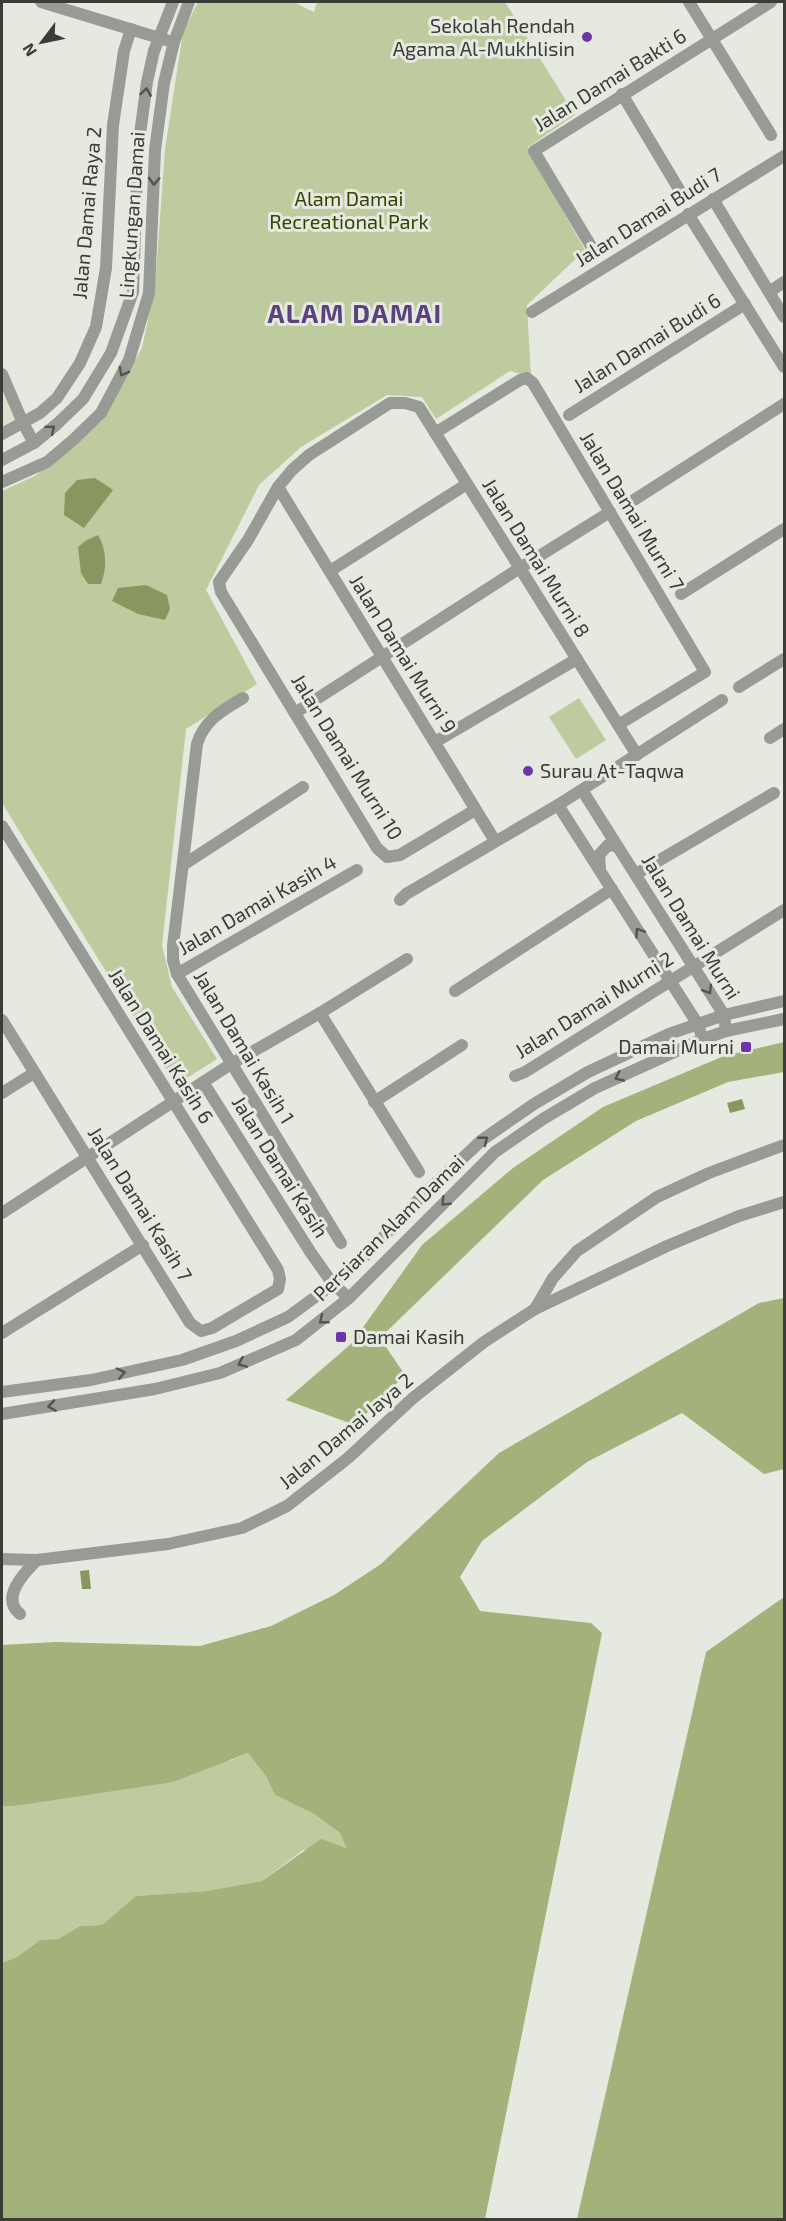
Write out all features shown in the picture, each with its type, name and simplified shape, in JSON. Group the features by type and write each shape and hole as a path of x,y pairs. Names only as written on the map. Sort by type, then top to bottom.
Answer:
{"street":[{"path":"41,2 174,42"},
{"name":"Lingkungan Damai","path":"2,460 34,443 82,399 111,353 133,292 138,149 147,82 159,38 173,2"},
{"name":"Lingkungan Damai","path":"2,482 47,462 73,440 100,413 129,360 149,293 155,150 164,83 174,42 189,2"},
{"path":"689,2 771,135"},
{"name":"Jalan Damai Bakti 6","path":"591,246 534,150 771,2"},
{"name":"Jalan Damai Raya 2","path":"2,434 40,413 57,398 80,363 96,327 106,268 113,125 124,51 131,29"},
{"path":"622,94 680,191"},
{"name":"Jalan Damai Budi 7","path":"532,312 784,156"},
{"path":"713,199 784,317"},
{"path":"688,214 784,367"},
{"path":"769,292 784,282"},
{"name":"Jalan Damai Budi 6","path":"569,415 745,304"},
{"path":"2,374 34,443"},
{"name":"Jalan Damai Murni 7","path":"435,433 520,380 527,378 533,383 705,672 618,725"},
{"name":"Jalan Damai Murni 8","path":"278,487 309,455 390,403 405,403 419,407 637,755"},
{"path":"626,505 784,404"},
{"path":"330,571 467,484"},
{"name":"Jalan Damai Murni 9","path":"278,487 495,841"},
{"name":"Jalan Damai Murni 10","path":"278,487 248,540 219,582 221,592 377,848 387,857 400,855 475,810"},
{"path":"295,713 610,512"},
{"path":"681,594 784,529"},
{"path":"435,742 577,659"},
{"path":"739,687 784,659"},
{"name":"Jalan Damai Kasih 1","path":"243,698 219,713 201,731 197,744 172,946 173,960 177,974 341,1243"},
{"path":"400,900 406,894 558,805 722,700"},
{"path":"770,738 784,729"},
{"path":"183,865 303,787"},
{"name":"Jalan Damai Murni","path":"582,790 724,1015 726,1031"},
{"path":"636,874 774,793"},
{"path":"558,805 697,1023 703,1039"},
{"name":"Jalan Damai Kasih 6","path":"2,826 278,1270 280,1279 278,1289"},
{"name":"Jalan Damai Murni","path":"601,872 599,855 608,845 617,846"},
{"name":"Jalan Damai Kasih 4","path":"177,974 357,870"},
{"path":"454,991 612,890"},
{"name":"Jalan Damai Murni 2","path":"515,1076 525,1072 784,910"},
{"path":"2,1213 231,1064 320,1013 407,959"},
{"name":"Persiaran Alam Damai","path":"2,1392 91,1380 182,1360 236,1341 288,1317 333,1284 367,1254 420,1198 482,1140 534,1104 588,1072 697,1023 784,1001"},
{"path":"320,1013 419,1172"},
{"name":"Persiaran Alam Damai","path":"2,1414 155,1389 220,1372 296,1340 349,1298 495,1152 543,1119 595,1088 703,1039 726,1031 784,1019"},
{"name":"Jalan Damai Kasih 7","path":"2,1020 190,1323 201,1331 212,1328 278,1289"},
{"path":"374,1102 462,1045"},
{"path":"2,1093 34,1073"},
{"name":"Jalan Damai Kasih","path":"203,1082 333,1284 349,1298"},
{"path":"535,1309 553,1278 577,1251 657,1197 709,1173 784,1145"},
{"name":"Jalan Damai Jaya 2","path":"2,1559 37,1560 178,1542 242,1528 287,1506 348,1458 413,1398 484,1341 535,1309 667,1246 739,1216 784,1202"},
{"path":"2,1333 143,1245"},
{"path":"20,1614 11,1604 11,1598 23,1575 37,1560"}],"shaded area":[{"path":"2,384 18,422 2,429"},
{"path":"95,478 113,490 84,528 64,515 65,493 77,480"},
{"path":"98,535 105,559 104,572 101,584 88,584 81,573 78,547"},
{"path":"146,585 167,595 170,609 165,620 138,614 112,601 118,588"},
{"path":"784,1042 784,1072 728,1082 636,1121 543,1180 380,1338 405,1375 355,1425 286,1400 351,1344 422,1245 513,1168 603,1107 724,1056"},
{"path":"742,1099 745,1109 730,1113 727,1103"},
{"path":"784,1298 784,1469 764,1474 682,1413 587,1462 482,1541 460,1577 480,1611 591,1623 602,1633 485,2219 2,2219 2,1963 17,1957 40,1940 58,1939 80,1926 102,1925 136,1896 207,1891 262,1881 321,1839 346,1848 340,1833 314,1814 275,1795 266,1776 248,1753 173,1782 15,1806 2,1806 2,1645 55,1642 200,1646 271,1626 334,1595 381,1564 499,1453 759,1303"},
{"path":"89,1570 91,1589 82,1589 80,1571"},
{"path":"784,1597 784,2219 577,2219 706,1652"}],"green space":[{"name":"Alam Damai Recreational Park","path":"198,2 293,2 314,12 317,2 505,2 575,115 528,149 585,250 527,305 531,377 510,371 436,419 422,397 387,395 301,447 259,485 206,590 257,684 186,729 162,945 172,987 217,1059 176,1085 2,803 2,491 35,476 103,420 142,348 155,287 165,149 183,32"},
{"path":"579,698 606,740 576,759 549,717"},
{"path":"248,1753 266,1776 275,1795 314,1814 340,1833 346,1849 303,1850 262,1881 207,1891 137,1896 102,1925 80,1926 58,1939 40,1940 17,1957 2,1963 2,1806 62,1798 232,1760"}],"place":[{"name":"Sekolah Rendah Agama Al-Mukhlisin","path":"587,37"},
{"name":"Surau At-Taqwa","path":"528,771"},
{"name":"Damai Murni","path":"746,1047"},
{"name":"Damai Kasih","path":"341,1337"}],"district":[{"name":"ALAM DAMAI","path":"355,314"}]}
